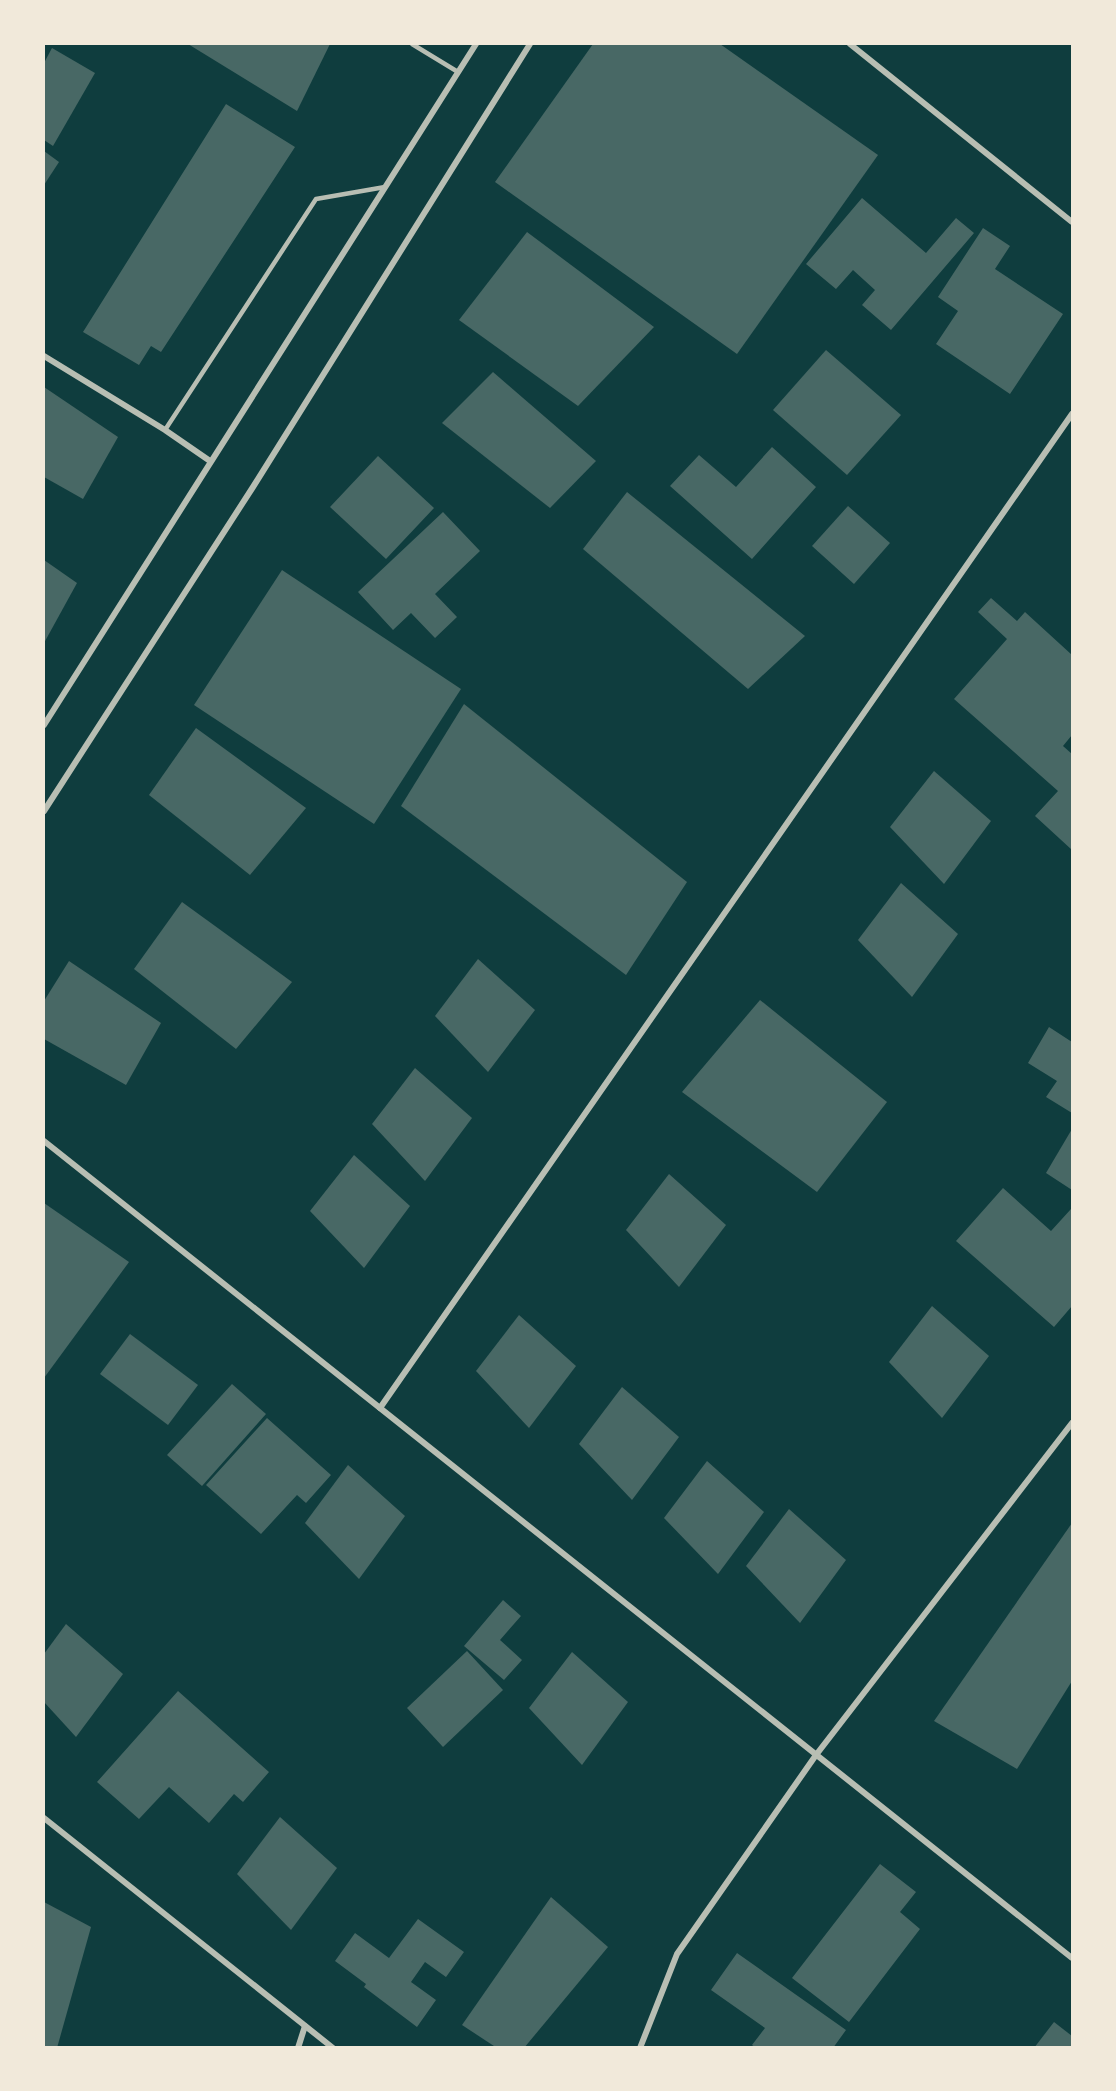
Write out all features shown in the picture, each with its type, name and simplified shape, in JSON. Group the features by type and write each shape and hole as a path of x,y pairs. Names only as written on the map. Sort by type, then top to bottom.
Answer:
{"street":[{"path":"44,725 476,44"},
{"path":"44,812 253,487 530,44"},
{"path":"850,44 1072,222"},
{"path":"44,356 165,430 210,461"},
{"path":"380,1408 1072,414"},
{"path":"44,1141 1072,1958"},
{"path":"640,2048 677,1954 816,1755 1072,1424"},
{"path":"44,1818 333,2048"},
{"path":"298,2048 305,2026"}],"lane":[{"path":"412,44 458,72"},
{"path":"165,430 316,199 385,187"}],"building":[{"path":"188,44 330,44 297,111"},
{"path":"593,44 720,44 878,155 737,354 495,182"},
{"path":"52,48 95,73 53,146 44,140 44,63"},
{"path":"226,104 295,147 161,352 151,346 139,365 83,332"},
{"path":"44,151 59,162 44,185"},
{"path":"862,198 926,253 956,218 974,233 891,330 862,305 875,290 853,270 836,289 806,264"},
{"path":"983,228 1010,246 995,269 1063,314 1010,394 936,344 958,311 938,297"},
{"path":"527,232 654,327 578,406 459,320"},
{"path":"826,350 901,415 847,475 773,410"},
{"path":"493,372 596,461 550,508 442,423"},
{"path":"44,387 118,437 83,499 44,477"},
{"path":"772,447 816,487 752,559 670,486 699,455 736,487"},
{"path":"378,456 434,508 386,559 330,507"},
{"path":"627,492 805,636 748,689 583,549"},
{"path":"848,506 890,543 854,584 812,546"},
{"path":"443,512 480,551 435,594 457,617 435,638 411,613 393,630 358,592"},
{"path":"44,560 77,583 44,643"},
{"path":"282,570 461,689 374,824 194,705"},
{"path":"991,598 1017,621 1025,612 1072,655 1072,735 1063,746 1072,754 1072,850 1035,816 1058,791 954,699 1007,639 978,612"},
{"path":"464,704 687,882 626,975 401,806"},
{"path":"196,728 306,808 250,875 149,795"},
{"path":"934,771 991,821 944,884 890,827"},
{"path":"901,883 958,934 912,997 858,940"},
{"path":"182,902 292,982 236,1049 134,969"},
{"path":"478,959 535,1010 488,1072 435,1016"},
{"path":"69,961 161,1023 126,1085 44,1039 44,1001"},
{"path":"760,1000 887,1102 817,1192 682,1092"},
{"path":"1049,1027 1072,1042 1072,1113 1046,1097 1057,1081 1028,1063"},
{"path":"415,1068 472,1118 425,1181 372,1124"},
{"path":"1072,1129 1072,1190 1046,1173"},
{"path":"354,1155 410,1206 364,1268 310,1211"},
{"path":"669,1174 726,1225 679,1287 626,1230"},
{"path":"1003,1188 1051,1231 1072,1210 1072,1306 1054,1327 956,1241"},
{"path":"44,1203 129,1262 44,1378"},
{"path":"932,1306 989,1356 942,1418 889,1362"},
{"path":"519,1315 576,1366 529,1428 476,1371"},
{"path":"130,1334 198,1385 168,1425 100,1374"},
{"path":"232,1384 266,1414 202,1486 167,1455"},
{"path":"622,1387 679,1437 632,1500 579,1444"},
{"path":"267,1418 331,1475 306,1503 297,1495 261,1534 206,1485"},
{"path":"707,1461 764,1512 718,1574 664,1518"},
{"path":"348,1465 405,1516 359,1579 305,1523"},
{"path":"789,1509 846,1560 800,1623 746,1566"},
{"path":"1072,1523 1072,1681 1017,1769 934,1721"},
{"path":"503,1600 521,1616 500,1640 522,1660 504,1680 464,1646"},
{"path":"66,1624 123,1674 76,1737 44,1702 44,1654"},
{"path":"467,1651 503,1690 443,1747 407,1708"},
{"path":"572,1652 628,1702 582,1765 529,1708"},
{"path":"178,1691 269,1772 243,1802 234,1794 209,1823 169,1787 139,1819 97,1782"},
{"path":"280,1817 337,1868 291,1930 237,1874"},
{"path":"880,1864 916,1892 900,1912 920,1929 849,2022 792,1978"},
{"path":"551,1897 608,1947 524,2048 497,2048 462,2025"},
{"path":"44,1902 91,1927 57,2048 44,2048"},
{"path":"418,1919 464,1952 446,1977 425,1962 411,1982 436,2000 417,2027 364,1987 366,1984 335,1961 355,1933 389,1958"},
{"path":"737,1953 846,2030 833,2048 756,2048 752,2045 765,2028 711,1990"},
{"path":"1054,2022 1072,2036 1072,2048 1034,2048"}]}
